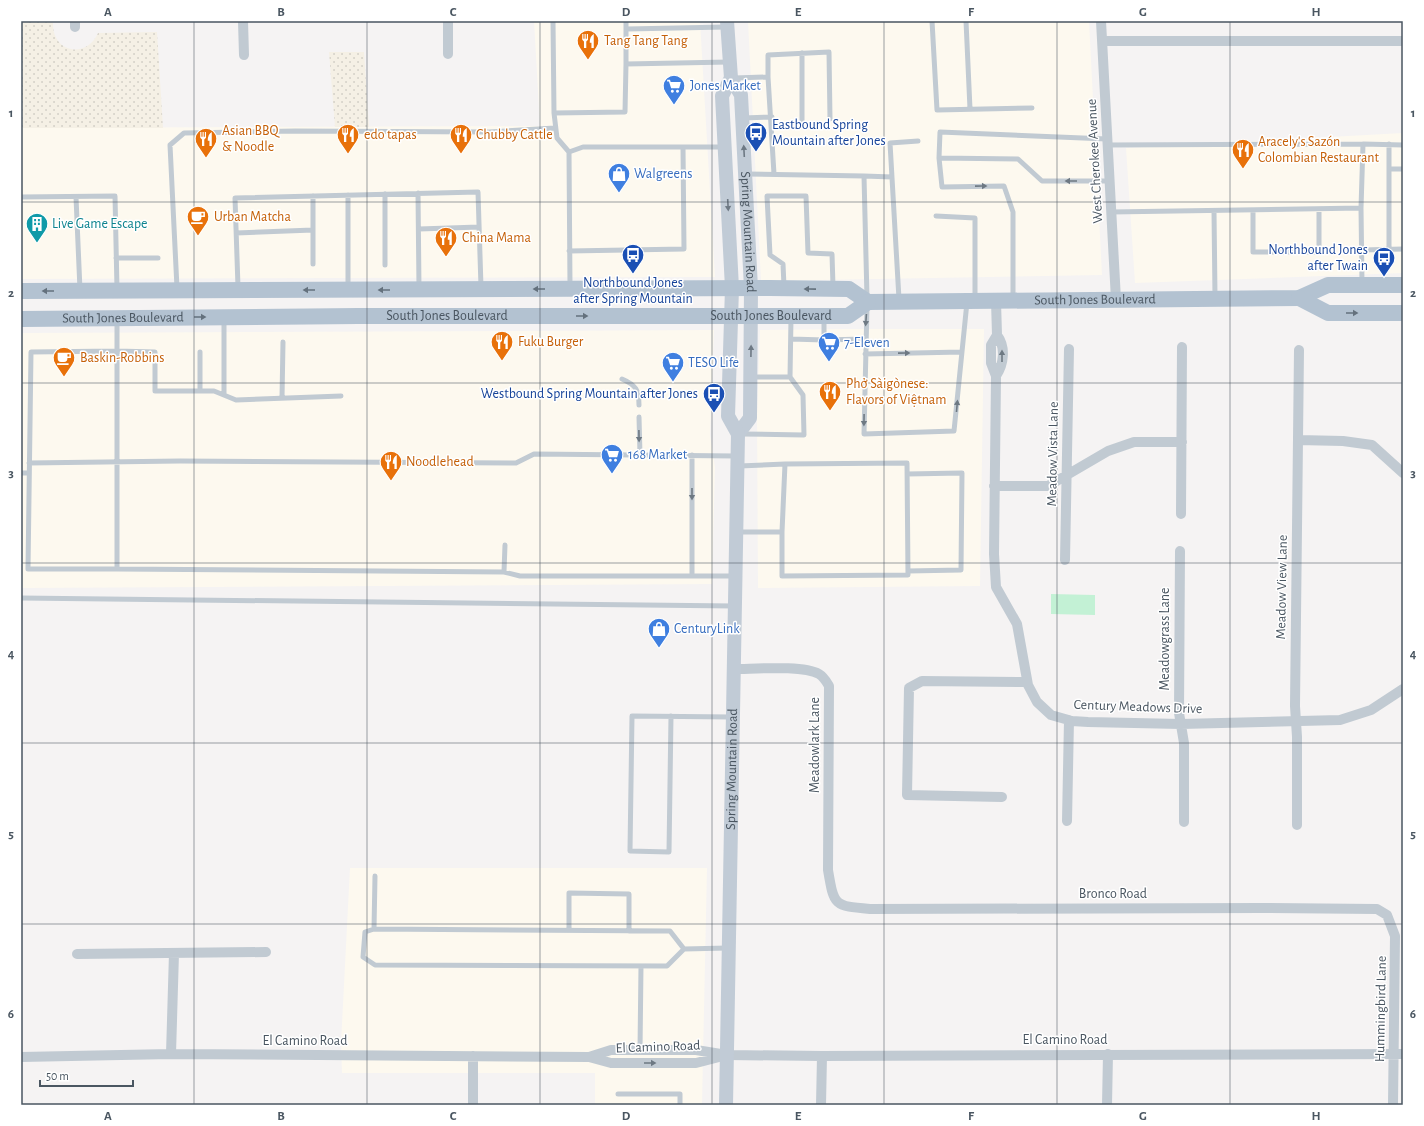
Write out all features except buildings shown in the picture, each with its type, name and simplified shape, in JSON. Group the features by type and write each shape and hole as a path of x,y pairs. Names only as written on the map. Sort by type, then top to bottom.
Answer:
{"main road":[{"name":"Spring Mountain Road","path":"727,24 731,78 741,95 751,288 750,418 738,434"},
{"name":"Spring Mountain Road","path":"726,1105 738,434 728,416 732,288 722,96 731,78"},
{"name":"South Jones Boulevard","path":"21,291 784,288 849,289 868,302 899,302 1299,298 1328,285 1403,285"},
{"path":"348,290 358,316"},
{"name":"South Jones Boulevard","path":"1299,298 1328,313 1403,313"},
{"name":"South Jones Boulevard","path":"21,319 358,316 848,316 868,302"}],"street":[{"path":"243,21 244,55"},
{"path":"448,21 448,54"},
{"name":"West Cherokee Avenue","path":"1101,21 1116,300"},
{"path":"1102,41 1403,41"},
{"name":"Century Meadows Drive","path":"996,301 997,335 1002,342 1002,367 996,376 994,486 994,554 996,587 1017,624 1027,682 1037,702 1051,714 1069,720 1088,722 1181,724 1340,720 1371,710 1403,689"},
{"path":"1181,514 1182,347"},
{"name":"Meadow Vista Lane","path":"1065,560 1069,349"},
{"name":"Meadow View Lane","path":"1297,825 1295,706 1299,350"},
{"path":"1298,440 1343,441 1372,446 1403,474"},
{"path":"994,486 1048,486 1108,452 1134,442 1182,442"},
{"name":"Meadowgrass Lane","path":"1180,551 1179,712 1184,743 1184,822"},
{"name":"Meadowlark Lane","path":"734,669 793,669 818,673 825,678 829,686 828,870 832,896 839,903"},
{"path":"1002,796 907,795 909,688 922,681 1027,682"},
{"path":"1067,821 1069,720"},
{"name":"Bronco Road","path":"839,903 848,907 870,909 1377,909 1387,915"},
{"name":"Hummingbird Lane","path":"1387,915 1396,936 1399,1054 1394,1105"},
{"path":"77,954 266,952"},
{"path":"171,1054 174,953"},
{"name":"El Camino Road","path":"589,1057 610,1050 696,1050 727,1055 822,1056 1399,1054"},
{"name":"El Camino Road","path":"21,1057 171,1054 589,1057 611,1063 696,1063 727,1055"},
{"path":"1107,1105 1108,1054"},
{"path":"473,1056 473,1105"},
{"path":"822,1056 822,1105"}],"lane":[{"path":"553,21 554,113 557,138 569,152 570,289"},
{"path":"554,113 625,112 626,21"},
{"path":"932,21 937,110 1032,108"},
{"path":"966,21 970,109"},
{"path":"627,29 727,24"},
{"path":"774,174 768,55 829,52 830,119"},
{"path":"802,54 802,121"},
{"path":"626,64 730,62"},
{"path":"731,78 768,77"},
{"path":"742,118 772,117"},
{"path":"177,290 170,145 184,133 295,131 489,132 556,128"},
{"path":"1012,301 1013,212 1004,186 942,187 939,158 940,132 1108,142 1403,145"},
{"path":"899,302 890,143 918,141"},
{"path":"1362,285 1363,144"},
{"path":"1389,144 1389,249"},
{"path":"569,152 583,147 725,147"},
{"path":"569,251 684,249 683,147"},
{"path":"939,158 1018,158 1042,181 1110,181"},
{"path":"1389,169 1403,169"},
{"path":"745,174 892,177"},
{"path":"864,176 868,302 865,339 864,434 954,431 962,352 971,301 975,218 936,216"},
{"path":"238,290 235,198 478,192 481,290"},
{"path":"418,193 419,290"},
{"path":"384,194 385,265"},
{"path":"348,195 348,290"},
{"path":"21,197 115,196 117,290"},
{"path":"312,264 313,196"},
{"path":"784,288 783,264 770,255 767,196 806,196 808,253 832,254 833,289"},
{"path":"76,197 80,290"},
{"path":"1112,212 1362,208"},
{"path":"1253,210 1253,252 1319,252 1319,209"},
{"path":"1214,211 1215,299"},
{"path":"418,229 479,227"},
{"path":"236,233 313,230"},
{"path":"1362,250 1403,249"},
{"path":"116,258 158,258"},
{"path":"738,434 804,435 803,395 790,377 791,316"},
{"path":"824,316 824,340"},
{"path":"117,317 117,569"},
{"path":"224,317 224,394"},
{"path":"791,339 865,339"},
{"path":"282,398 283,342"},
{"path":"341,396 236,400 214,391 155,391 155,352 31,352 28,569 504,572 520,576 735,576"},
{"path":"200,352 200,391"},
{"path":"865,354 962,352"},
{"path":"750,377 790,377"},
{"path":"622,379 630,382 638,389 639,405"},
{"path":"639,417 640,455"},
{"path":"29,462 516,463 534,454 692,455 737,461 785,464 907,463 908,575 782,576 785,464"},
{"path":"692,455 692,576"},
{"path":"21,473 29,473"},
{"path":"907,474 962,473 961,570 908,571"},
{"path":"736,532 782,532"},
{"path":"504,572 505,544"},
{"path":"21,598 735,606"},
{"path":"671,716 669,852 630,851 632,716 671,716 733,717"},
{"path":"374,929 375,876"},
{"path":"569,930 569,893 629,894 629,931"},
{"path":"684,949 670,931 374,929 364,932 363,958 375,965 667,966 684,949 729,948"},
{"path":"640,1050 641,966"},
{"path":"618,1094 680,1094 680,1105"}],"shaded area":[{"path":"534,21 700,21 715,277 21,279 21,128 540,126"},
{"path":"748,21 1089,21 1102,275 761,281"},
{"path":"1403,133 1403,273 1135,283 1126,148"},
{"path":"984,329 980,586 758,588 757,414 760,330"},
{"path":"714,330 710,435 715,467 712,584 21,588 21,333"},
{"path":"350,868 707,868 702,1105 595,1105 595,1073 342,1073 341,1043"}],"sand":[{"path":"21,21 51,21 53,23 54,33 58,41 71,49 86,47 93,42 98,33 157,32 163,128 21,128"},
{"path":"329,52 364,52 369,127 335,127"}],"green space":[{"path":"1051,594 1095,595 1095,615 1051,614"}],"place":[{"name":"Tang Tang Tang","path":"588,60"},
{"name":"Jones Market","path":"674,106"},
{"name":"Eastbound Spring Mountain after Jones","path":"756,152"},
{"name":"edo tapas","path":"348,154"},
{"name":"Chubby Cattle","path":"461,154"},
{"name":"Asian BBQ & Noodle","path":"206,158"},
{"name":"Aracely's Sazón Colombian Restaurant","path":"1243,170"},
{"name":"Walgreens","path":"619,194"},
{"name":"Urban Matcha","path":"198,236"},
{"name":"Live Game Escape","path":"37,244"},
{"name":"China Mama","path":"446,258"},
{"name":"Northbound Jones after Spring Mountain","path":"633,274"},
{"name":"Northbound Jones after Twain","path":"1384,278"},
{"name":"Fuku Burger","path":"502,362"},
{"name":"7-Eleven","path":"829,362"},
{"name":"Baskin-Robbins","path":"64,378"},
{"name":"TESO Life","path":"673,382"},
{"name":"Phở Sàigònese: Flavors of Việtnam","path":"830,412"},
{"name":"Westbound Spring Mountain after Jones","path":"714,414"},
{"name":"168 Market","path":"612,474"},
{"name":"Noodlehead","path":"391,482"},
{"name":"CenturyLink","path":"659,648"}]}
